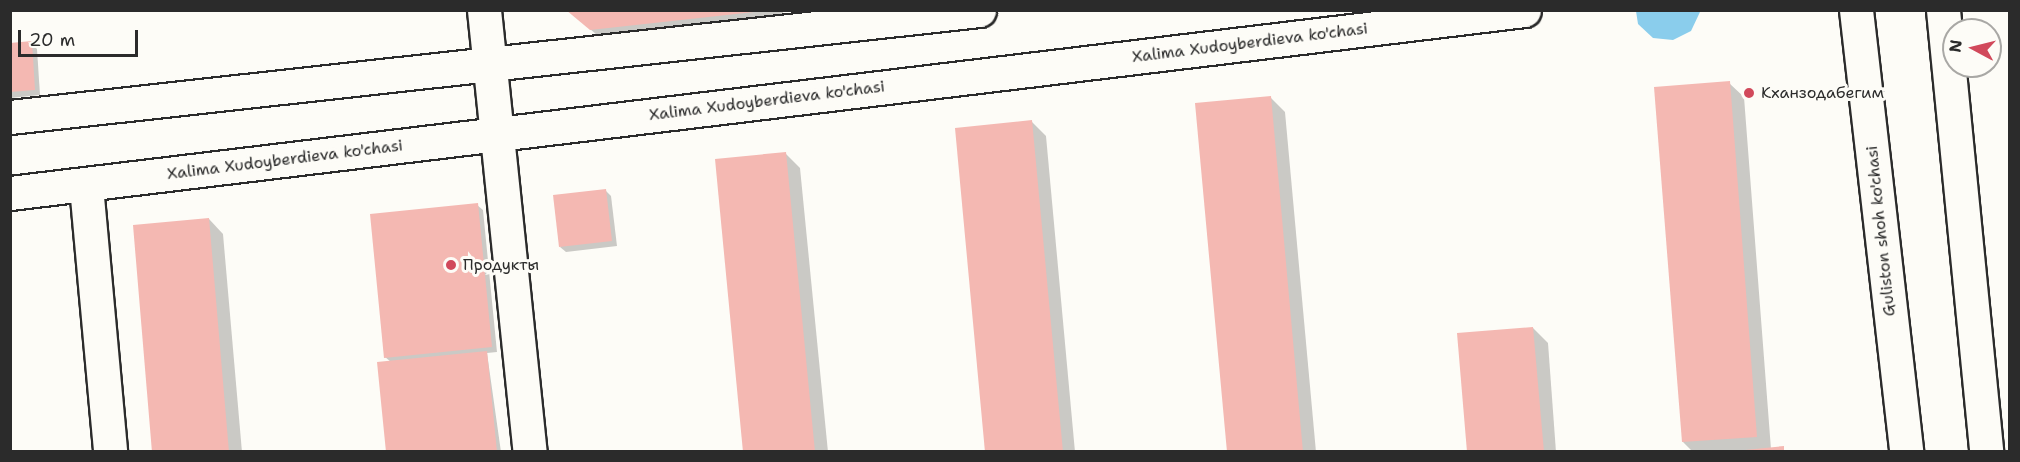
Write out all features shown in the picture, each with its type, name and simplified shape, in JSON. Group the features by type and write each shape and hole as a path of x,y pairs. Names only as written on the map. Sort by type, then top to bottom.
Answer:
{"street":[{"path":"484,10 530,452"},
{"path":"10,117 979,10"},
{"name":"Xalima Xudoyberdieva ko'chasi","path":"10,193 86,186 495,133 1524,10"},
{"name":"Guliston shoh ko'chasi","path":"1856,10 1906,452"},
{"path":"1943,10 1986,452"},
{"path":"86,186 110,452"}],"water":[{"path":"1699,10 1700,12 1691,31 1673,40 1653,38 1638,24 1636,11"}],"building":[{"path":"566,10 754,10 754,12 590,30"},
{"path":"32,41 35,90 10,92 10,43"},
{"path":"1730,81 1757,437 1682,442 1654,87"},
{"path":"1271,96 1303,452 1227,452 1195,103"},
{"path":"1032,120 1063,452 985,452 955,128"},
{"path":"786,152 815,452 743,452 715,159"},
{"path":"606,189 612,241 559,247 553,195"},
{"path":"478,203 492,347 384,358 370,214"},
{"path":"209,218 229,452 152,452 133,225"},
{"path":"1533,327 1544,452 1467,452 1457,333"},
{"path":"487,351 497,452 386,452 377,362"},
{"path":"1784,446 1784,452 1745,452 1745,450"}],"place":[{"name":"Кханзодабегим","path":"1749,93"},
{"name":"Продукты","path":"451,265"}]}
